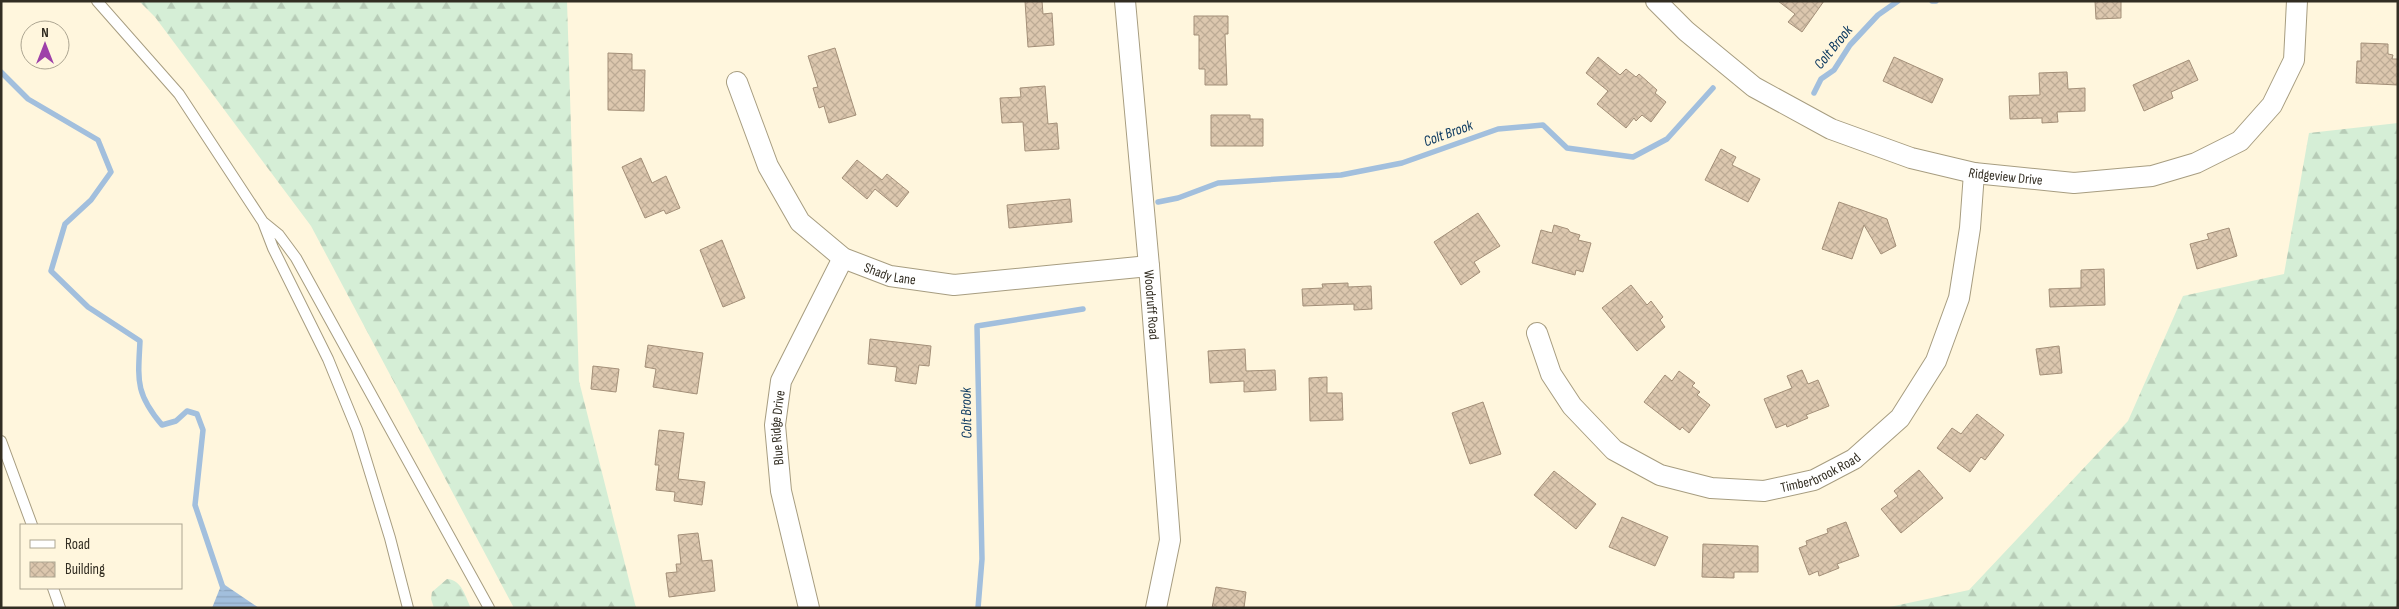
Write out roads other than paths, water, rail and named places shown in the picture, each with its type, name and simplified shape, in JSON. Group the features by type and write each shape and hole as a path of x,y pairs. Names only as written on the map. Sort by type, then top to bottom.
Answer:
{"street":[{"name":"Woodruff Road","path":"1125,1 1149,266 1170,540 1156,608"},
{"name":"Ridgeview Drive","path":"1656,1 1686,31 1754,86 1832,129 1911,158 1974,173 2074,183 2152,176 2196,163 2240,141 2272,105 2294,60 2296,1"},
{"name":"Shady Lane","path":"738,82 768,166 800,222 843,258 890,276 954,285 1149,266"},
{"name":"Timberbrook Road","path":"1537,333 1551,374 1572,406 1614,450 1660,475 1710,488 1764,490 1814,480 1854,459 1900,418 1936,361 1959,298 1970,228 1974,173"},
{"name":"Blue Ridge Drive","path":"809,608 781,490 776,425 781,381 843,258"}],"lane":[{"path":"97,1 139,46 179,94 263,222 273,248 328,359 357,430 390,538 408,608"},
{"path":"263,222 280,235 296,258 489,608"},
{"path":"1,441 32,524"},
{"path":"53,589 60,608"}],"water":[{"path":"222,583 259,608 212,608"}],"waterway":[{"name":"Colt Brook","path":"1814,93 1821,79 1834,70 1850,45 1878,15 1898,1"},
{"path":"1,72 28,99 98,140 111,172 91,200 65,224 51,271 88,307 140,341 140,386 147,404 162,425 176,421 187,411 197,414 203,430 195,505 223,588"},
{"name":"Colt Brook","path":"1158,202 1178,198 1218,183 1341,175 1402,163 1498,129 1543,125 1567,148 1633,157 1667,139 1713,88"},
{"name":"Colt Brook","path":"978,608 982,559 977,326 1083,309"}]}
